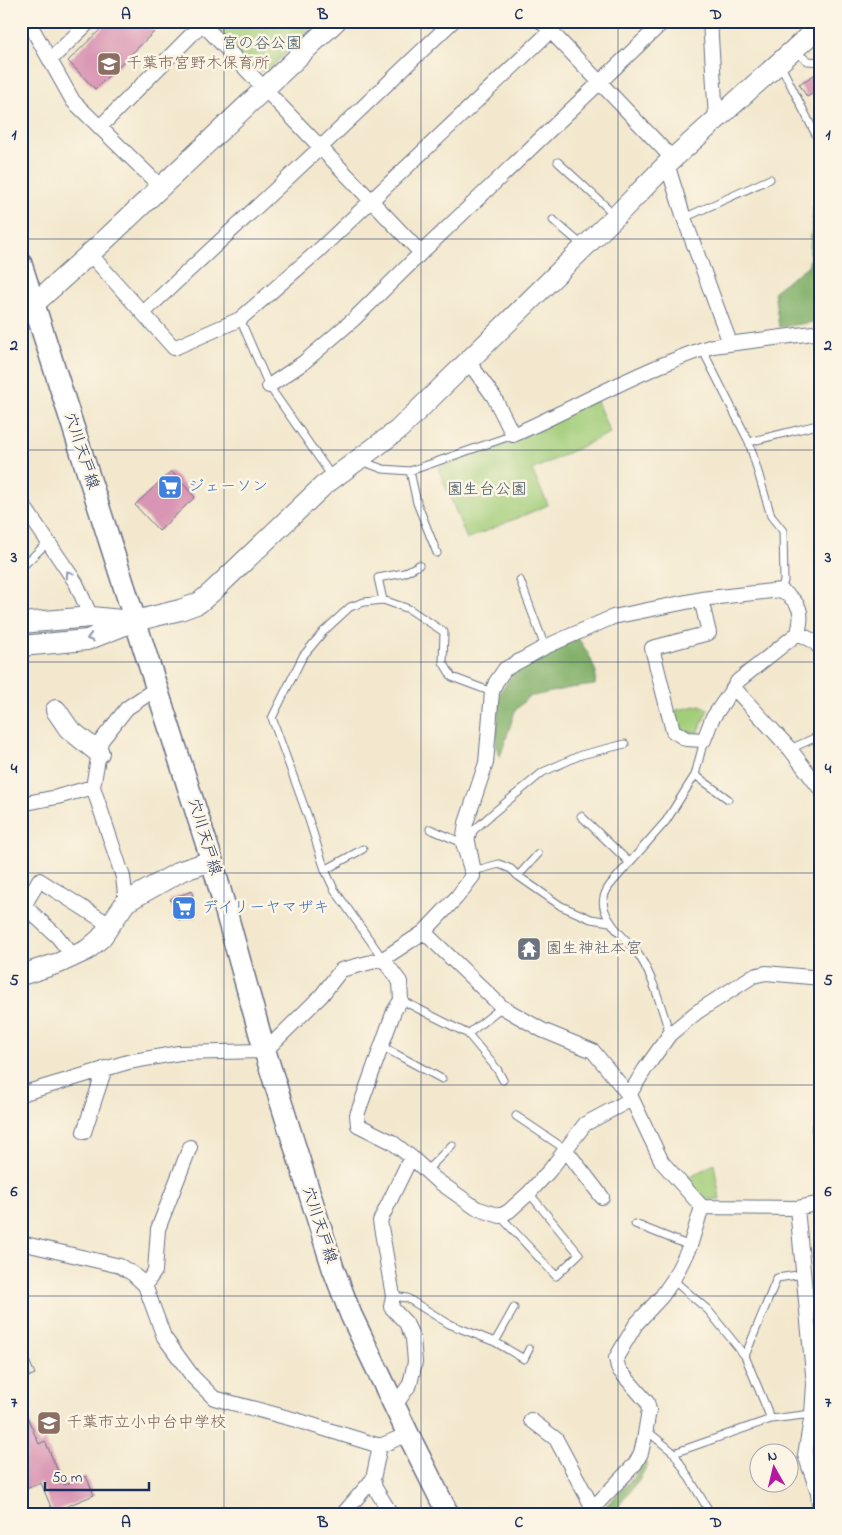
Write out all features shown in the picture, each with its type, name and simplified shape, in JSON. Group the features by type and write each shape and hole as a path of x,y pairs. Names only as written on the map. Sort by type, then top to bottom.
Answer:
{"main road":[{"name":"穴川天戸線","path":"21,264 212,861 265,1051 333,1268 351,1315 394,1407 448,1514"}],"street":[{"path":"28,21 73,100 161,187"},
{"path":"50,60 90,21"},
{"path":"143,313 321,148 453,21"},
{"path":"90,254 174,348 240,319 318,251 546,26 561,21"},
{"path":"269,386 304,363 354,318 664,21"},
{"path":"710,21 716,118"},
{"path":"34,304 90,254 335,22"},
{"path":"100,127 201,23 421,253"},
{"path":"21,646 87,640 136,621 180,610 199,603 323,486 398,430 670,161 821,25"},
{"path":"546,26 670,161 684,218 730,343"},
{"path":"468,361 494,397 513,435 643,372 702,348 821,332"},
{"path":"21,502 76,584 92,617"},
{"path":"21,1094 128,1062 179,1053 265,1051 321,996 341,970 383,959 424,932 475,873 463,843 466,823 486,763 492,692 505,669 544,647 613,617 701,599 781,590 800,608 802,620 798,633 738,681 712,719 704,740 686,739 673,731 652,648 709,633 701,599"},
{"path":"21,623 92,617 136,621"},
{"path":"798,633 815,642 821,650"},
{"path":"126,902 123,877 93,787 101,741 127,708 157,688"},
{"path":"734,688 790,749 821,790"},
{"path":"56,710 69,728 99,753"},
{"path":"21,804 57,798 93,787"},
{"path":"21,975 59,963 87,950 102,938 126,902 181,872 212,861"},
{"path":"73,956 57,936 23,904 39,880 110,926"},
{"path":"424,932 502,1007 542,1030 593,1051 631,1097 662,1162 702,1207 797,1208 821,1203"},
{"path":"383,959 400,982 401,1000 394,1011 357,1115 358,1125 392,1142 435,1179 476,1208 500,1216 529,1194 585,1124 631,1097 645,1069 670,1034 679,1025 753,976 766,973 821,978"},
{"path":"84,1132 105,1068"},
{"path":"821,1126 819,1128 821,1143"},
{"path":"144,1285 155,1271 158,1229 190,1147"},
{"path":"565,1148 602,1196"},
{"path":"394,1407 410,1384 415,1362 413,1338 406,1323 391,1307 393,1296 380,1221 411,1157"},
{"path":"531,1420 556,1439 590,1511 635,1464 646,1430 649,1410 647,1402 620,1371 616,1358 636,1324 662,1296 673,1280 690,1246 702,1207"},
{"path":"797,1208 814,1384 812,1414 805,1455 818,1492 820,1514"},
{"path":"21,1243 120,1266 133,1274 144,1285 164,1337 193,1377 214,1398 296,1420 380,1446 408,1434"},
{"path":"344,1514 372,1479 380,1446"},
{"path":"372,1479 375,1488 391,1514"}],"lane":[{"path":"786,56 821,62"},
{"path":"786,56 821,146"},
{"path":"558,162 616,216"},
{"path":"684,218 770,179"},
{"path":"553,220 584,247"},
{"path":"240,319 269,386 333,478"},
{"path":"702,348 749,442 771,516 783,531 784,581 781,590"},
{"path":"749,442 821,424"},
{"path":"358,460 383,469 410,471 513,435"},
{"path":"410,471 417,503 437,553"},
{"path":"21,568 48,542"},
{"path":"383,600 378,578 404,572 418,565"},
{"path":"520,580 544,647"},
{"path":"383,959 334,889 325,870 272,718 303,656 324,631 350,607 364,602 383,600 409,609 444,632 443,662 452,676 492,692"},
{"path":"790,749 821,735"},
{"path":"670,1034 650,975 639,955 610,922 604,908 604,894 666,821 695,774 704,740"},
{"path":"610,922 591,919 561,906 510,869 498,864 475,873 471,839 473,831 493,812 543,772 581,755 625,744"},
{"path":"695,774 728,799"},
{"path":"582,816 630,863"},
{"path":"430,829 463,843"},
{"path":"325,870 363,849"},
{"path":"518,876 538,854"},
{"path":"401,1000 468,1034 497,1069 503,1080"},
{"path":"468,1034 502,1007"},
{"path":"381,1046 442,1079"},
{"path":"516,1116 565,1148"},
{"path":"426,1171 452,1145"},
{"path":"500,1216 556,1276 579,1254 529,1194"},
{"path":"635,1224 690,1246"},
{"path":"745,1356 777,1278 804,1274"},
{"path":"673,1280 708,1310 745,1356 771,1419"},
{"path":"393,1296 407,1298 449,1324 495,1342 524,1359 529,1349"},
{"path":"495,1342 514,1308"},
{"path":"674,1453 771,1419 812,1414"},
{"path":"646,1430 674,1453 711,1514"}],"green space":[{"name":"宮の谷公園","path":"206,21 317,21 316,25 268,70 255,71"},
{"path":"821,203 821,321 779,327 774,291 809,265 813,206"},
{"name":"園生台公園","path":"596,399 610,433 532,470 548,505 467,539 438,468 514,441"},
{"path":"578,638 589,655 596,672 595,685 528,697 515,711 500,757 496,747 500,692 517,669"},
{"path":"700,705 708,709 698,733 684,731 676,725 673,711"},
{"path":"714,1164 720,1199 698,1200 683,1181"},
{"path":"644,1460 648,1464 638,1482 614,1514 598,1514 635,1476"}],"building":[{"path":"109,21 144,21 154,32 95,89 68,61"},
{"path":"821,71 821,89 807,97 799,84"},
{"name":"ジェーソン","path":"171,471 195,497 159,531 135,505"},
{"name":"デイリーヤマザキ","path":"192,891 196,917 179,920 170,899"},
{"path":"21,1342 35,1374 21,1380"},
{"path":"21,1403 39,1444 45,1441 64,1485 86,1476 94,1495 53,1512 41,1483 21,1491"}],"place":[{"name":"千葉市宮野木保育所","path":"109,64"},
{"name":"ジェーソン","path":"170,487"},
{"name":"デイリーヤマザキ","path":"184,908"},
{"name":"園生神社本宮","path":"529,949"},
{"name":"千葉市立小中台中学校","path":"49,1423"}]}
